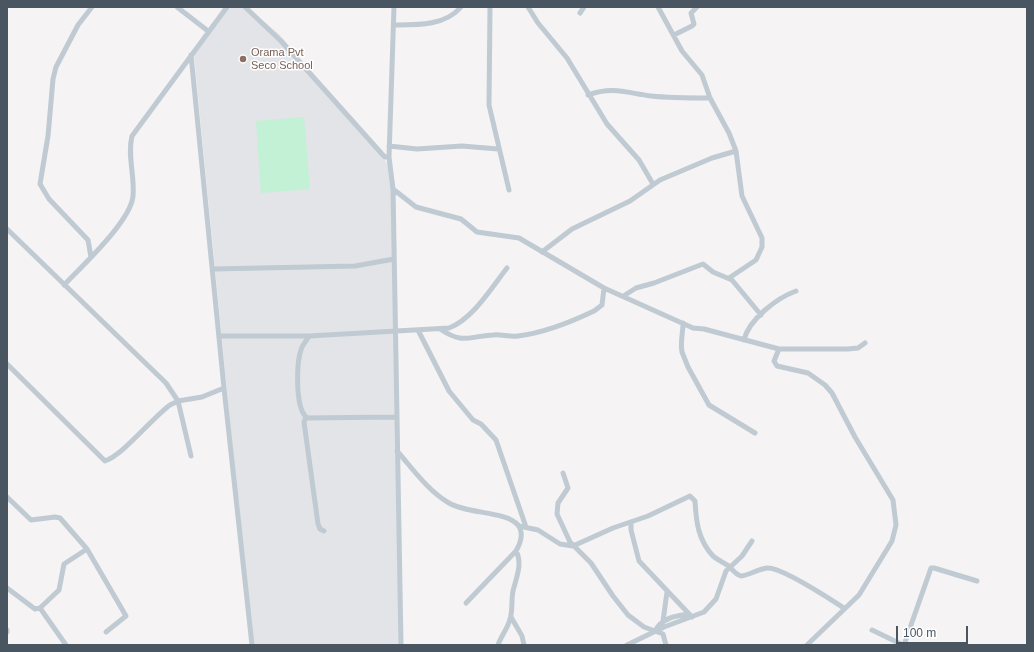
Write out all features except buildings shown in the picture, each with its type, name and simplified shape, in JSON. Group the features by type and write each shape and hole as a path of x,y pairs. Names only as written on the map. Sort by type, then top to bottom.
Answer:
{"street":[{"path":"92,7 78,25 56,67 53,79 48,136 40,184 49,199 88,240 92,257"},
{"path":"177,7 208,31"},
{"path":"64,285 92,257 122,221 130,208 134,190 130,151 132,136 227,7"},
{"path":"245,7 281,41 382,154 385,157 389,157"},
{"path":"394,7 389,157 393,189 401,645"},
{"path":"394,25 424,25 445,18 457,12 461,7"},
{"path":"490,7 491,57 488,97 498,149 509,190"},
{"path":"528,7 538,23 567,58 588,95 607,124 639,160 653,184"},
{"path":"580,13 584,7"},
{"path":"658,7 682,51 702,75 710,98 729,133 736,151 742,196 763,242 756,260 729,278"},
{"path":"674,35 694,24 691,13 697,7"},
{"path":"191,55 224,388 252,645"},
{"path":"588,95 618,89 652,96 710,98"},
{"path":"390,146 417,149 462,146 498,149"},
{"path":"542,252 572,229 624,204 653,184 712,158 736,151"},
{"path":"393,189 416,207 461,219 480,233 519,238 604,288 625,296 693,328 704,329 779,348 848,349 858,348 865,343"},
{"path":"7,229 166,383 178,401 191,456"},
{"path":"213,269 355,266 394,259"},
{"path":"625,296 636,288 654,283 702,264 713,272 729,278 741,288 762,315"},
{"path":"220,336 309,336 395,330 440,329 454,326 464,320 507,268"},
{"path":"440,329 454,337 466,339 492,335 512,336 530,334 594,311 602,305 604,288"},
{"path":"744,340 747,330 762,315 781,298 796,291"},
{"path":"683,324 683,335 680,345 682,352 688,367 706,400 714,410 755,433"},
{"path":"418,330 448,391 473,420 481,424 496,440 526,528"},
{"path":"309,336 302,348 298,378 299,406 306,418 304,422 317,517 320,529 324,531"},
{"path":"779,348 774,361 777,366 808,373 829,389 895,504 896,524 892,541 862,590 807,645"},
{"path":"7,364 105,461 124,448 161,411 178,401 202,397 224,388"},
{"path":"306,418 396,417"},
{"path":"397,451 432,489 449,503 471,512 499,516 519,526 538,530 560,544 573,546 691,496 695,501 696,524 703,541 713,556 730,567 735,574 740,576 765,568 773,569 806,584 844,608"},
{"path":"563,473 568,488 558,503 557,514 573,546 591,563 613,596 628,615 644,627 663,634 666,645"},
{"path":"7,497 31,520 55,517 60,518 87,549 126,616 106,632"},
{"path":"631,522 631,530 639,562 690,615"},
{"path":"466,603 516,551 521,536 519,526"},
{"path":"655,631 659,623 662,621 704,612 719,592 724,575 742,556 752,541"},
{"path":"7,588 35,609 40,608 59,590 64,564 87,549"},
{"path":"498,645 511,617 513,592 519,565 519,558 516,551"},
{"path":"872,630 903,645 931,568 977,581"},
{"path":"662,621 667,592"},
{"path":"40,608 66,645"},
{"path":"627,645 690,615"},
{"path":"511,617 522,636 524,645"}],"shaded area":[{"path":"229,7 246,7 279,34 383,157 393,173 402,645 254,645 237,493 194,55"}],"green space":[{"path":"304,117 310,189 261,193 256,121"}],"place":[{"name":"Orama Pvt Seco School","path":"243,59"}]}
